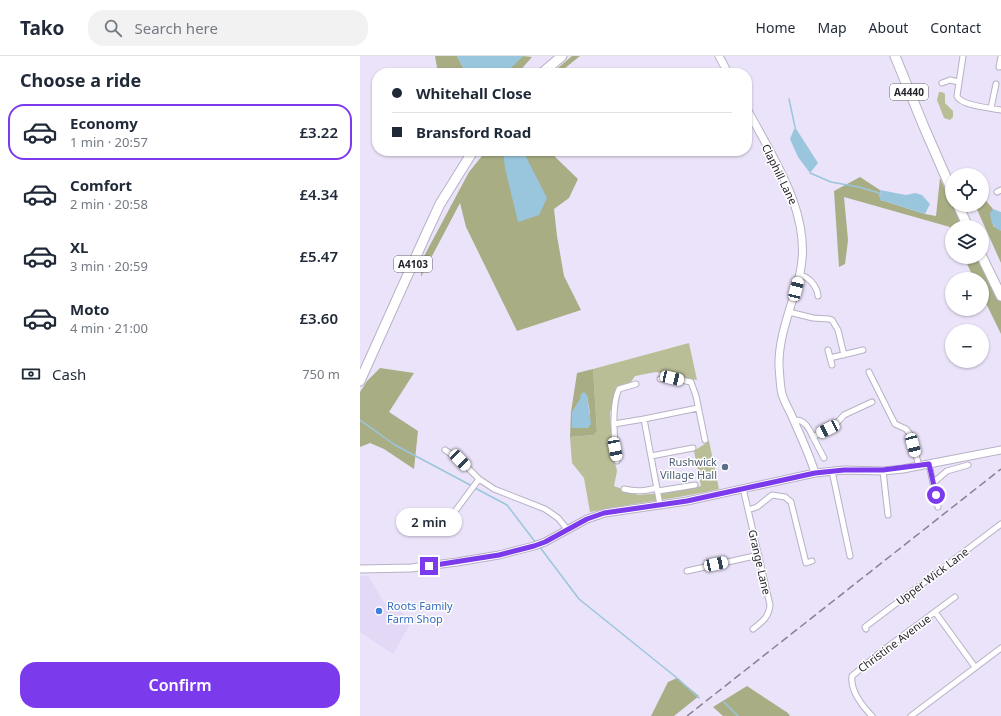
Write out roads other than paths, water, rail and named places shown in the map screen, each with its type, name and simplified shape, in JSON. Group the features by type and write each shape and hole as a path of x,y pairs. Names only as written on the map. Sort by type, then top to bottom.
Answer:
{"highway":[{"path":"548,68 562,56"},
{"name":"A4440","path":"895,56 945,175"},
{"name":"A4103","path":"360,381 433,218 470,156"},
{"path":"985,264 1001,296"}],"street":[{"path":"719,56 725,68"},
{"path":"963,56 957,96 959,101 965,104 1001,110"},
{"path":"999,67 1001,56"},
{"path":"942,83 950,80 959,82"},
{"path":"991,108 996,84"},
{"name":"Claphill Lane","path":"752,119 788,187 797,208 801,224 803,259 781,343 779,368 782,394 815,473"},
{"path":"800,275 806,276 816,287 818,296"},
{"path":"789,312 813,318 829,319 835,322 844,355"},
{"path":"828,350 832,364"},
{"path":"830,358 863,350"},
{"path":"869,372 895,424 910,434 919,466"},
{"path":"660,379 672,378 691,382 696,396 705,440"},
{"path":"617,460 613,412 616,396 619,389 636,384"},
{"path":"813,437 835,425 844,415 872,402"},
{"path":"614,424 698,408"},
{"path":"644,419 660,505"},
{"path":"794,421 801,421 805,424 824,458"},
{"path":"651,456 693,448"},
{"path":"445,450 460,460 479,479 494,489 546,509 558,518 567,529"},
{"path":"360,569 417,567 499,555 545,542 567,529 600,514 687,501 815,473 832,471 883,470 919,466 1001,450"},
{"path":"929,464 938,508"},
{"path":"933,483 947,470 968,465"},
{"path":"883,470 888,515"},
{"path":"832,471 850,556"},
{"path":"456,510 479,479"},
{"path":"624,489 641,492 695,485"},
{"name":"Grange Lane","path":"743,488 770,605 769,614 763,622"},
{"path":"748,510 757,507 772,495 785,497 791,502 806,562 812,561"},
{"name":"Upper Wick Lane","path":"866,629 865,627 1001,524"},
{"path":"687,571 759,555"},
{"name":"Christine Avenue","path":"872,716 864,707 851,684 852,676 855,672 955,597"},
{"path":"935,612 975,667"},
{"path":"753,629 763,622 758,616"},
{"path":"911,716 1001,648"}],"water":[{"path":"457,56 523,56 511,68 463,68"},
{"path":"795,127 818,163 810,173 798,157 790,139"},
{"path":"504,156 526,156 547,198 539,215 518,222"},
{"path":"880,190 906,195 915,193 922,195 930,204 925,214 881,200"},
{"path":"993,209 1001,212 1001,231 994,226 992,222 990,213"},
{"path":"584,392 587,395 591,424 588,428 572,428 572,412 580,399 581,394"}],"waterway":[{"path":"789,99 795,127"},
{"path":"810,173 831,182 859,187 879,193 881,200"},
{"path":"360,420 395,445 472,486"},
{"path":"475,488 507,505 536,543"},
{"path":"539,546 579,599 677,678 699,698"},
{"path":"724,702 738,716"}],"railway":[{"path":"687,716 1001,469"}],"place":[{"name":"Rushwick Village Hall","path":"725,467"},
{"name":"Roots Family Farm Shop","path":"379,611"}]}
